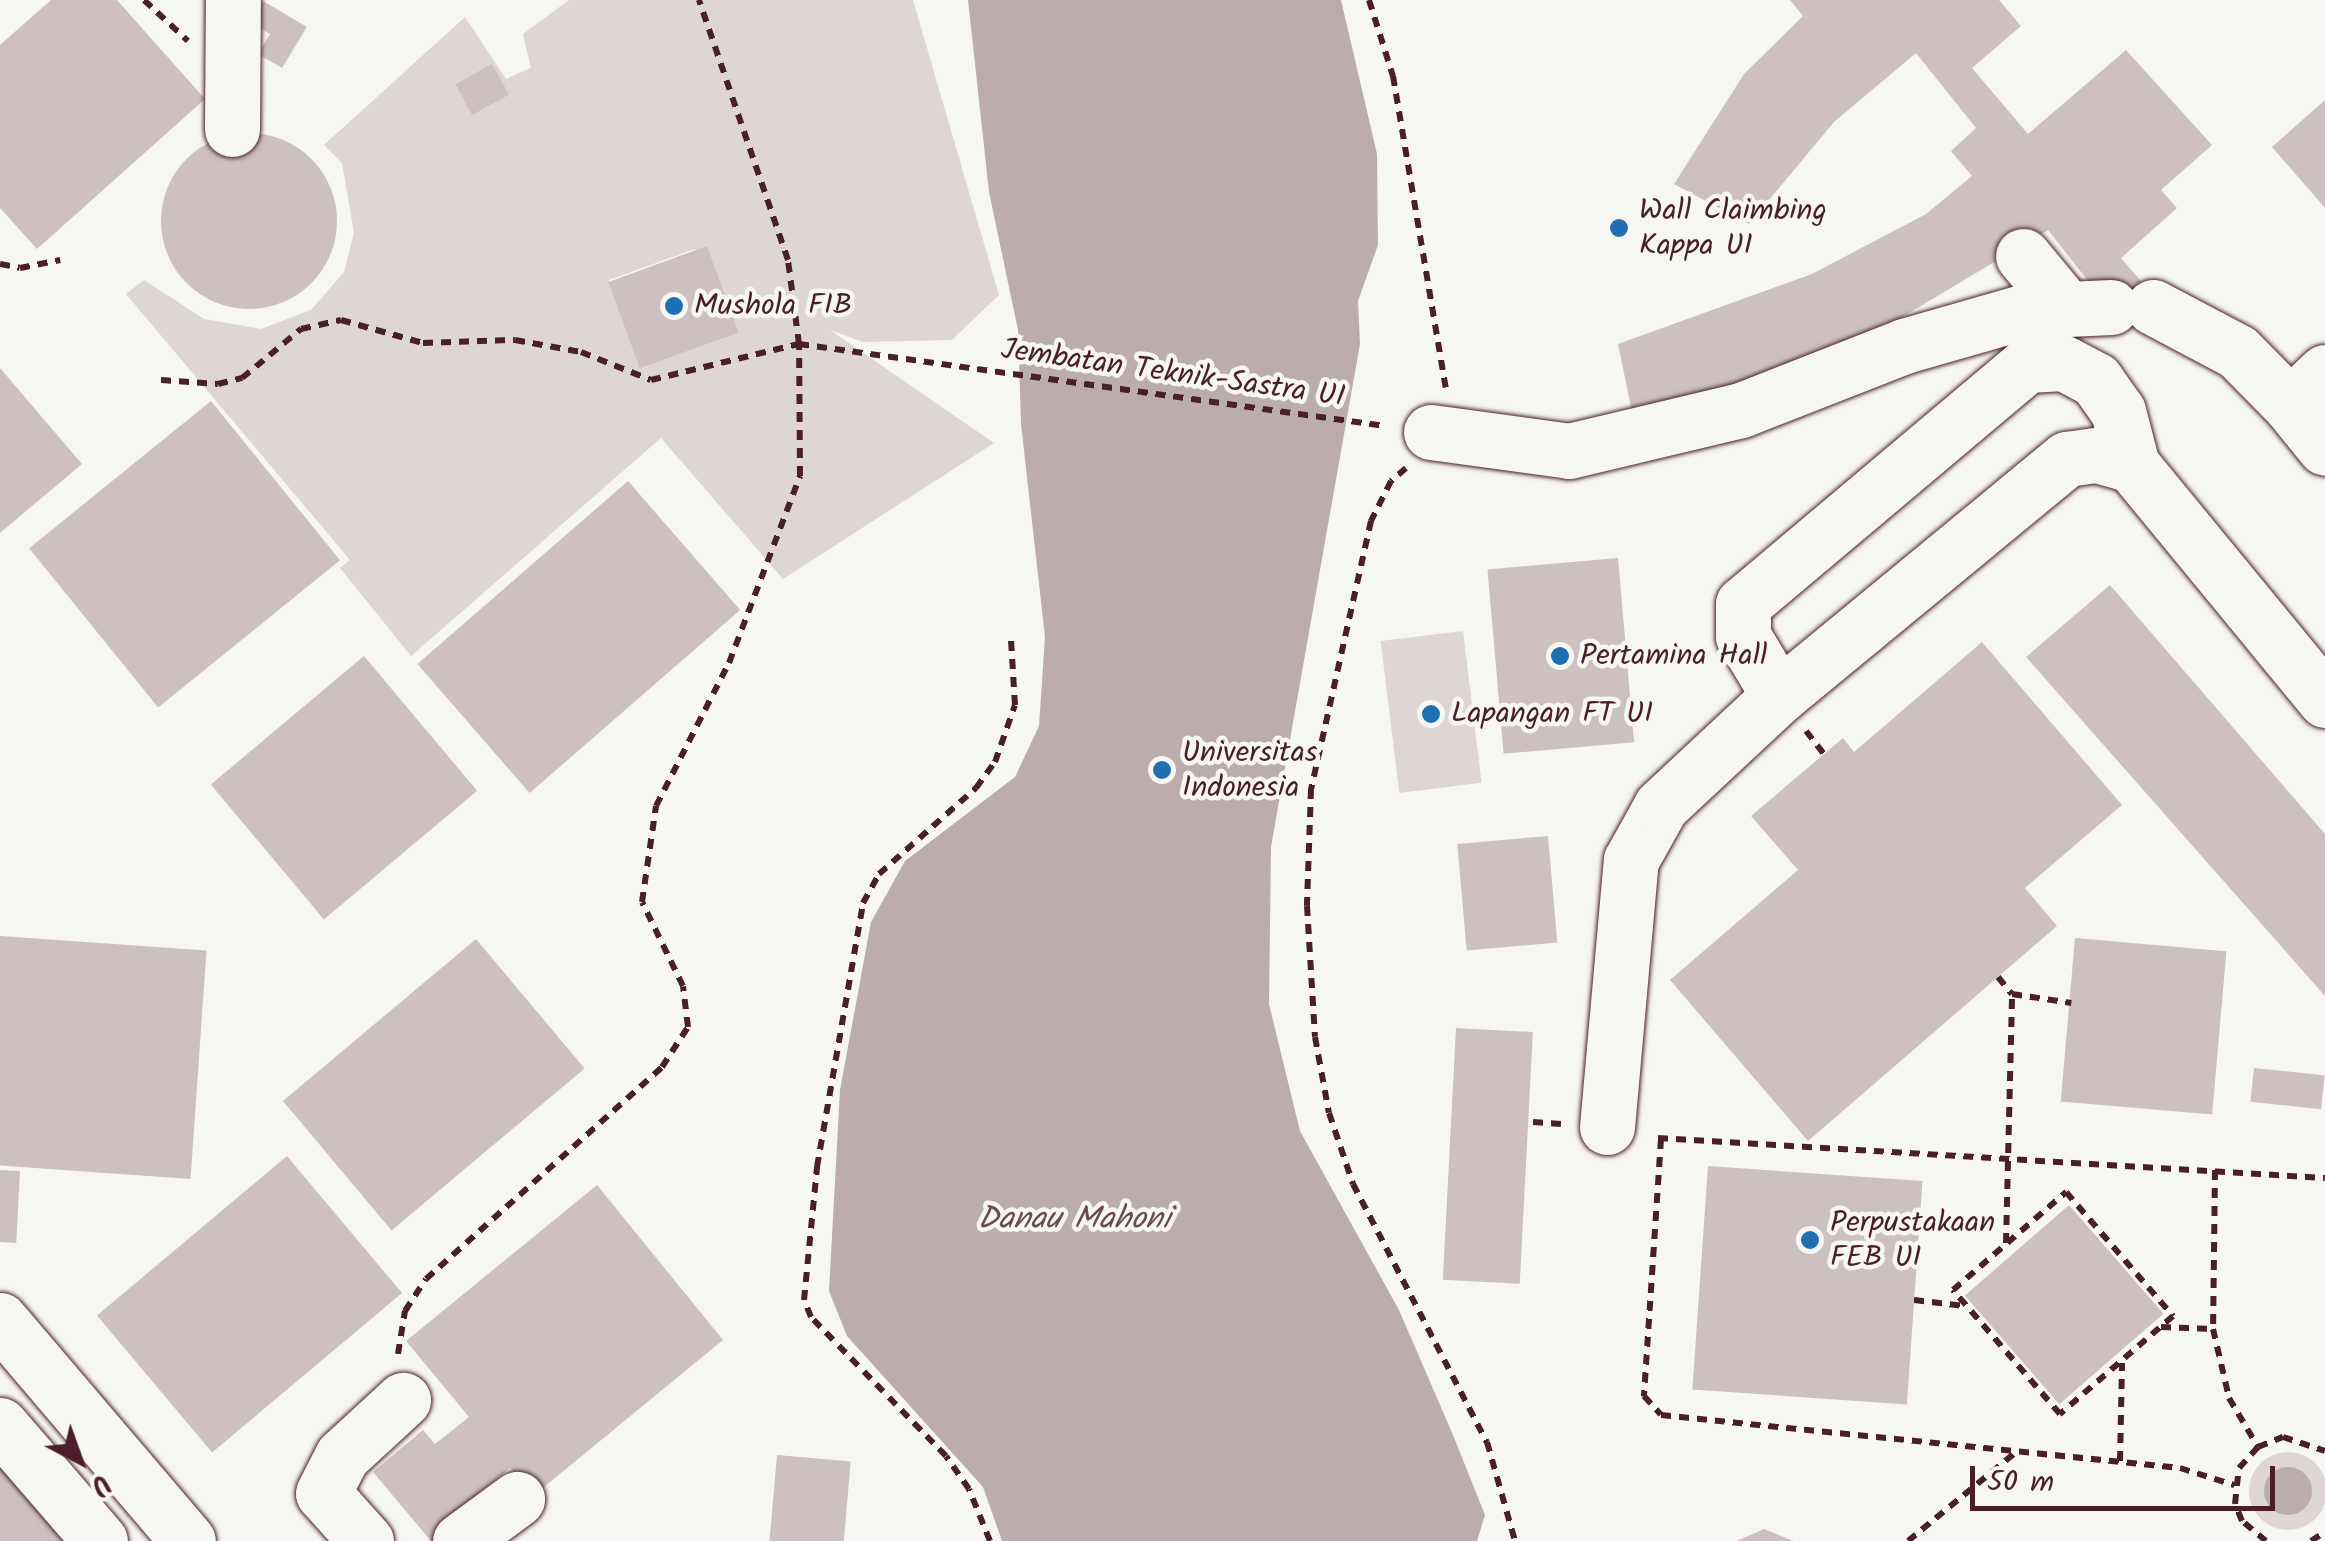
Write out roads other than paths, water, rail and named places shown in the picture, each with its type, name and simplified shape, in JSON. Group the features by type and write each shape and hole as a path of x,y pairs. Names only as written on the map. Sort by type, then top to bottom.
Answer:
{"lane":[{"path":"232,129 233,0"},
{"path":"2023,256 2110,308 2238,352 2307,388 2325,448"},
{"path":"1438,433 1569,451 1741,410 1904,346 2026,311 2110,308"},
{"path":"1779,696 1743,636 1743,604 2028,365 2064,363 2096,380 2118,411 2132,465 2325,700"},
{"path":"1607,1127 1630,860 1661,806 1779,696 2067,458 2097,454 2132,465"},
{"path":"0,1320 188,1541"},
{"path":"366,1541 322,1493 342,1456 403,1400"},
{"path":"0,1425 100,1541"},
{"path":"460,1541 517,1499"}],"water":[{"name":"Danau Mahoni","path":"968,0 1341,0 1377,154 1378,245 1358,301 1360,344 1271,847 1269,1004 1300,1131 1399,1310 1453,1435 1485,1515 1477,1541 1002,1541 983,1487 847,1336 829,1291 840,1090 871,922 905,861 1015,777 1039,726 1045,637 1021,424 1018,330 989,192"},
{"path":"2288,1467 2305,1474 2312,1491 2305,1508 2288,1515 2271,1508 2264,1491 2271,1474"}],"place":[{"name":"Wall Claimbing Kappa UI","path":"1619,228"},
{"name":"Mushola FIB","path":"674,306"},
{"name":"Pertamina Hall","path":"1560,656"},
{"name":"Lapangan FT UI","path":"1431,714"},
{"name":"Universitas Indonesia","path":"1162,770"},
{"name":"Perpustakaan FEB UI","path":"1810,1240"}]}
